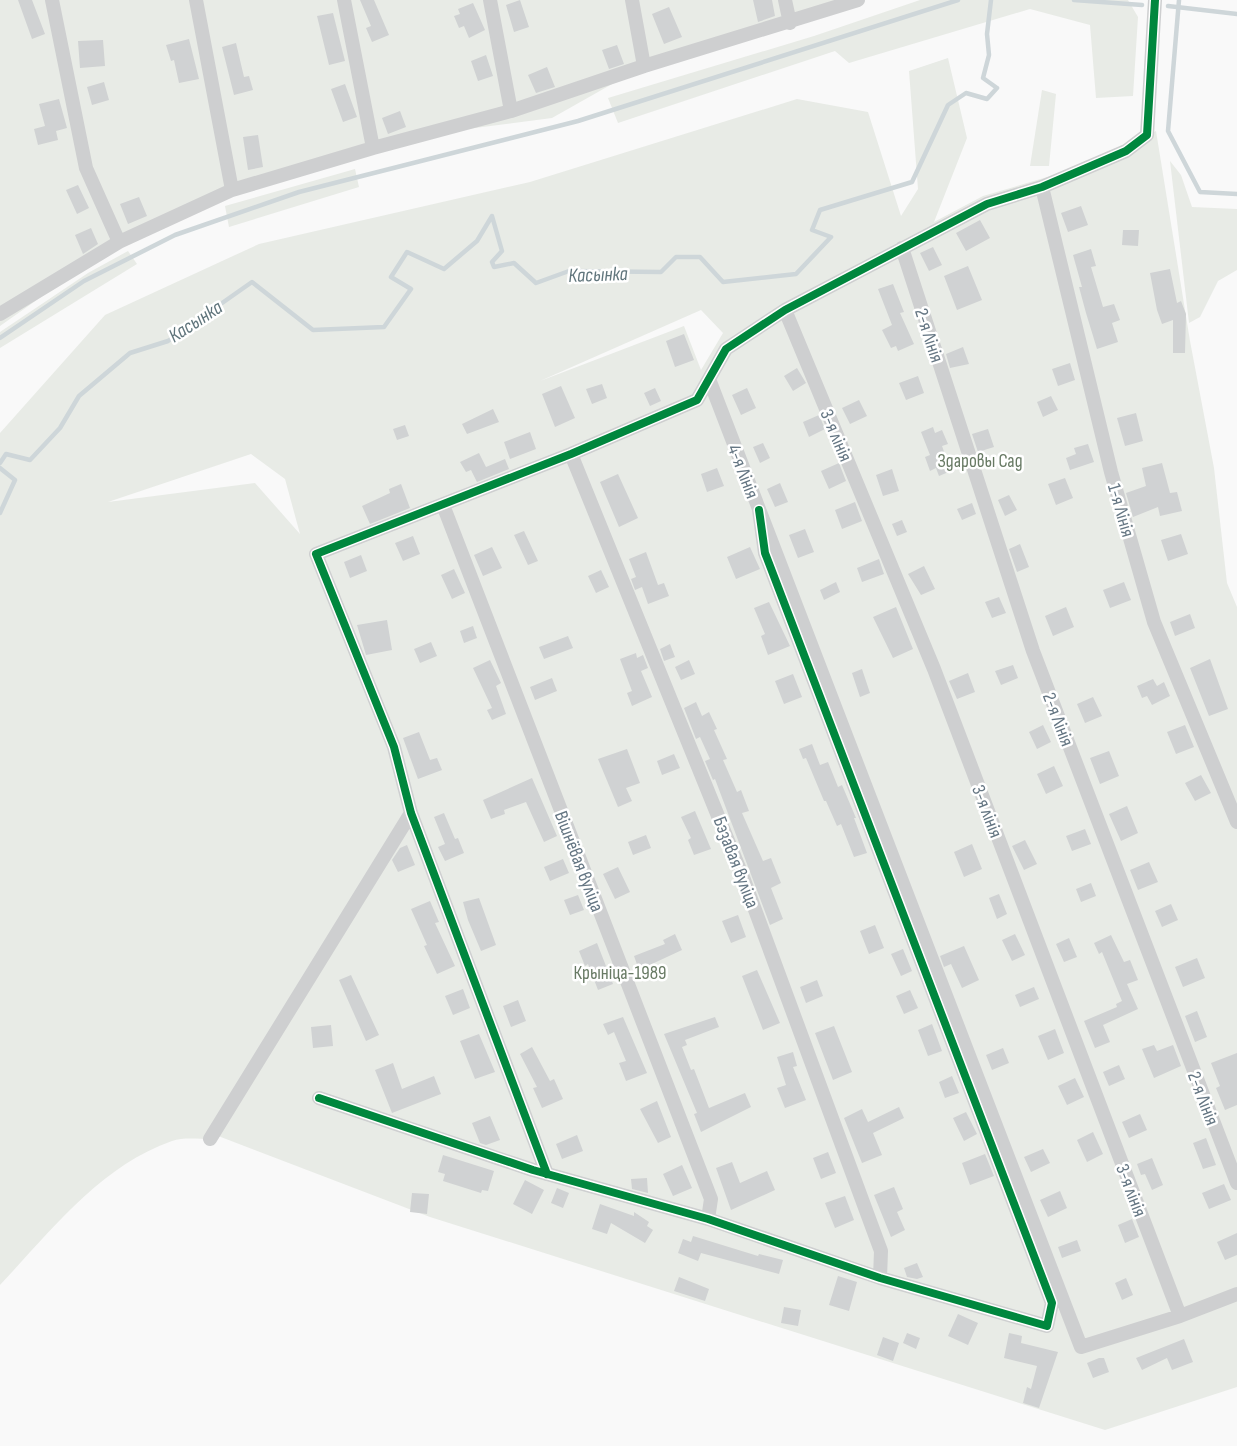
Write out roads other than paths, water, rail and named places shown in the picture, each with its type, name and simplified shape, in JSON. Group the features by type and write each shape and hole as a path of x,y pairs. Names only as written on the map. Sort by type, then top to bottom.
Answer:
{"street":[{"path":"52,0 86,168 119,242"},
{"path":"196,0 232,190"},
{"path":"344,0 373,148"},
{"path":"490,0 510,112"},
{"path":"632,0 644,66"},
{"path":"785,0 790,22"},
{"path":"0,314 119,242 232,190 373,148 510,112 644,66 858,0"},
{"path":"547,1174 411,813 394,746 316,554 571,454 698,400 726,349 785,310 988,204 1042,186 1126,151 1147,135 1155,0"},
{"name":"1-я Лінія","path":"1042,186 1111,472 1154,622 1237,822"},
{"name":"2-я Лінія","path":"902,248 1033,651 1237,1183"},
{"name":"3-я лінія","path":"785,310 934,669 1180,1316"},
{"name":"4-я Лінія","path":"709,379 1081,1347 1180,1316"},
{"name":"Бэзавая вуліца","path":"571,454 744,880 881,1251 880,1278"},
{"name":"Вішнёвая вуліца","path":"442,505 711,1199 708,1218"},
{"path":"319,1098 547,1174 708,1218 880,1278 1047,1326 1052,1303 765,553 759,510"},
{"path":"210,1139 411,813"},
{"path":"1180,1316 1237,1294"}],"waterway":[{"path":"0,338 84,281 175,235 299,192 578,121 958,0"},
{"name":"Касынка","path":"0,463 6,454 30,460 60,428 79,396 130,353 168,341 252,282 313,330 384,327 411,289 391,277 407,252 444,269 477,241 492,216 502,251 492,262 494,267 514,263 536,283 569,271 661,272 676,257 700,257 723,282 796,274 831,237 812,230 820,210 912,182 948,105 966,93 987,99 997,88 983,78 989,55 987,34 991,0"},
{"name":"Касынка","path":"1074,0 1142,5"},
{"path":"1179,0 1168,131 1200,192 1237,194"},
{"name":"Касынка","path":"1168,6 1237,14"},
{"name":"Касынка","path":"0,468 15,480 0,513"}],"park label":[{"name":"Здаровы Сад","path":"980,460"},
{"name":"Крыніца-1989","path":"620,972"}]}
